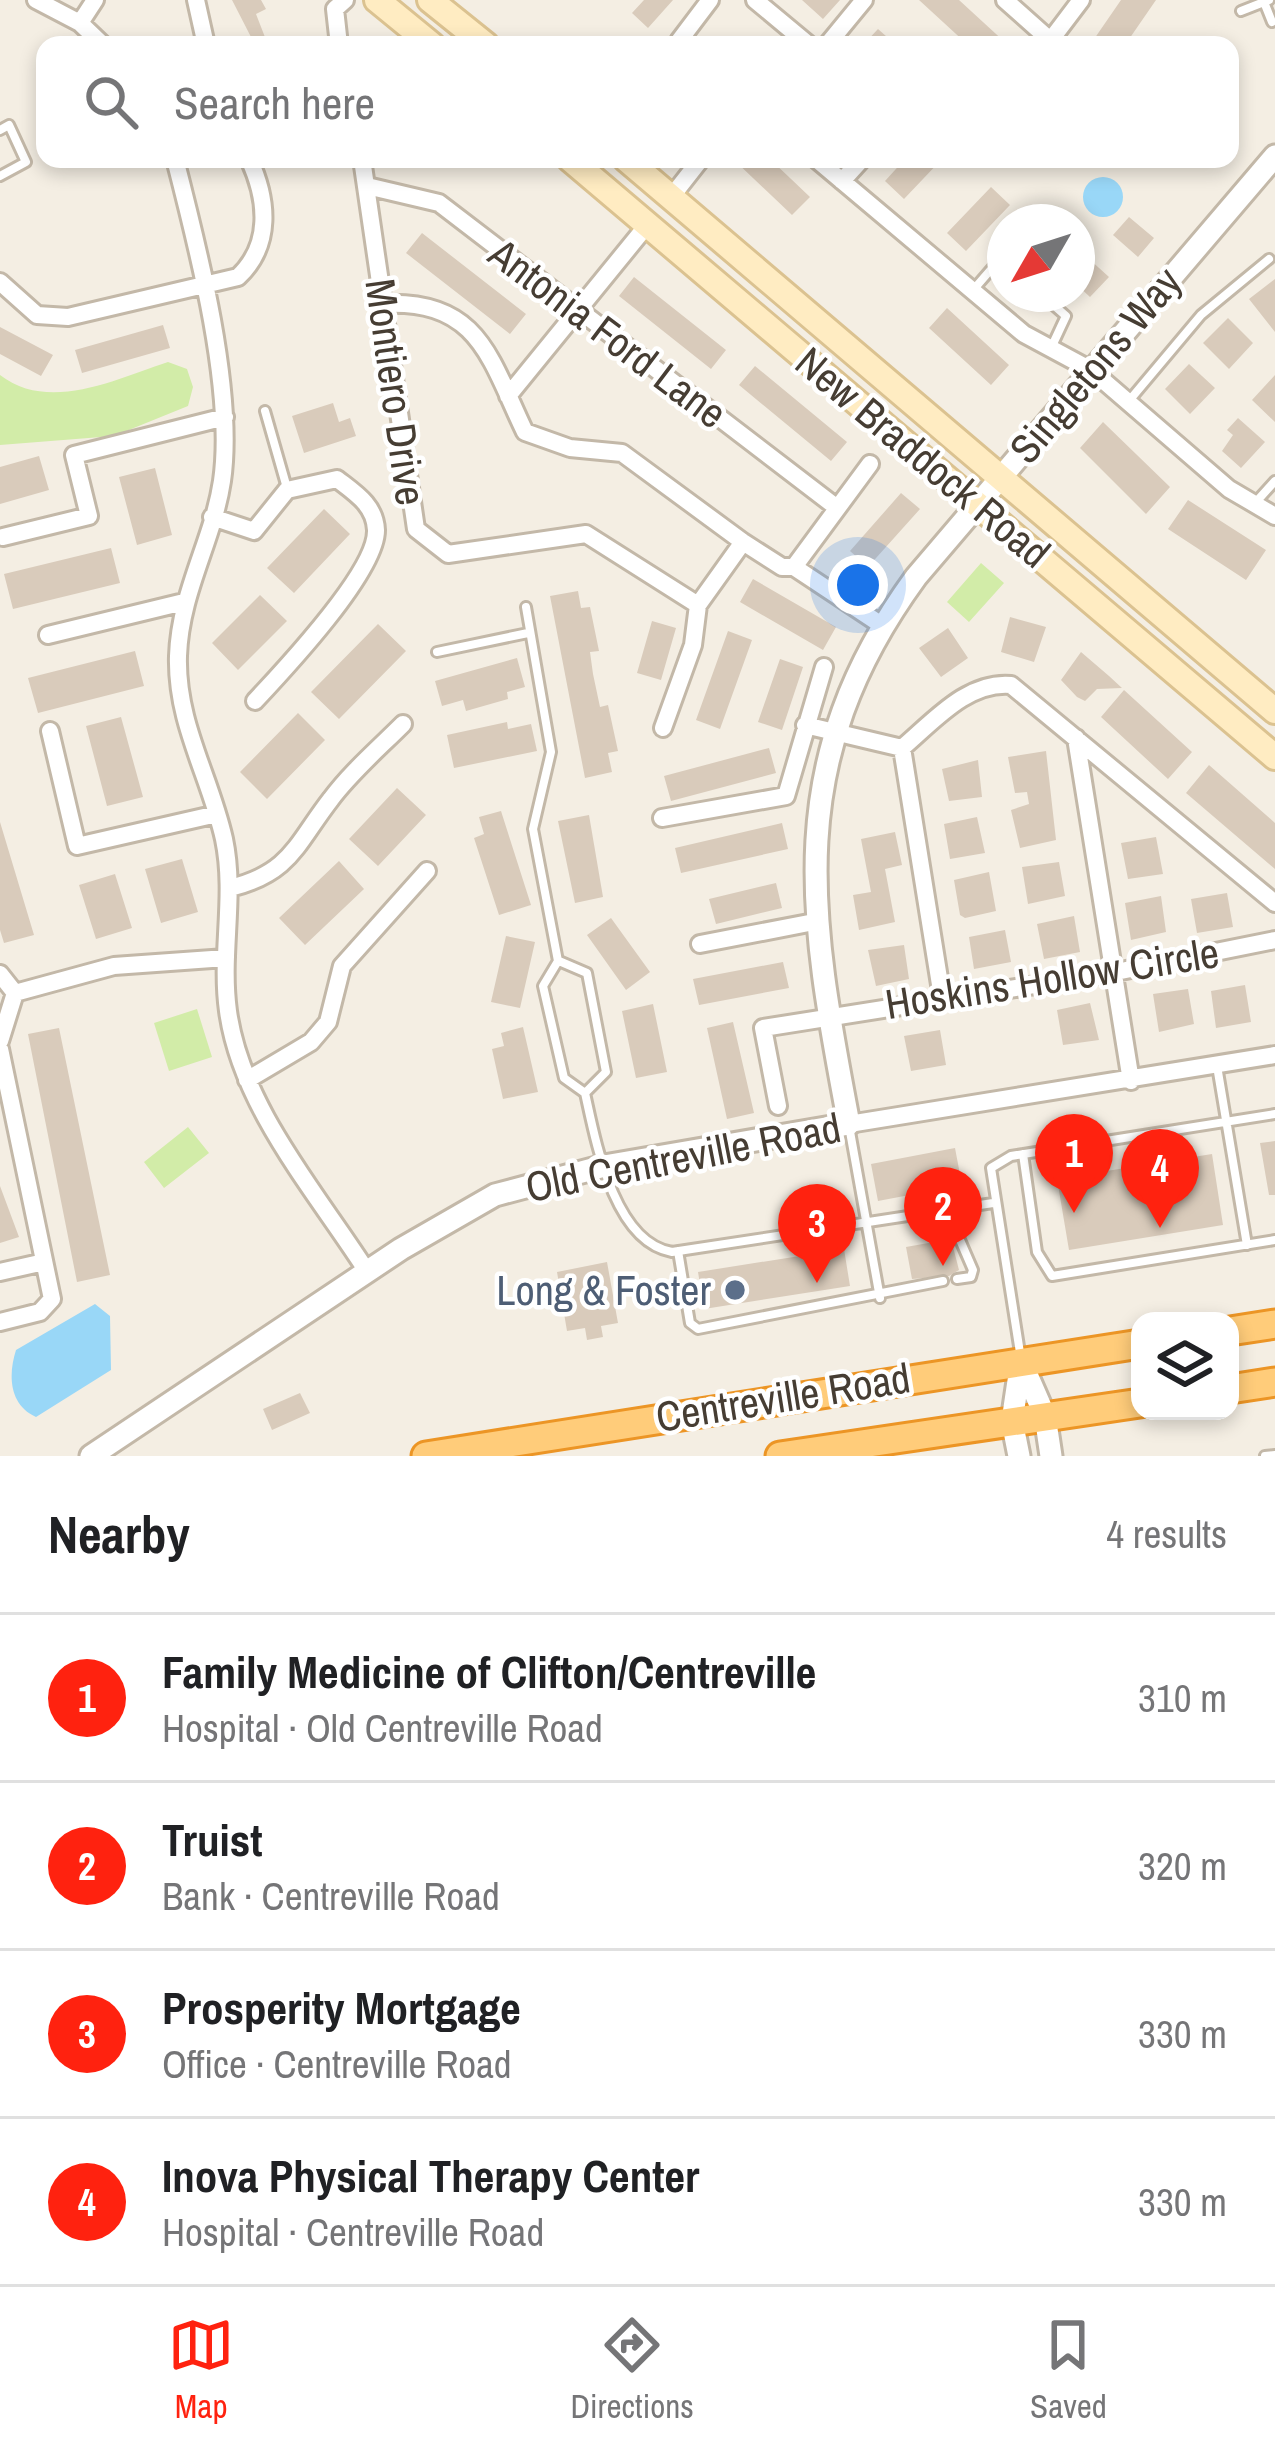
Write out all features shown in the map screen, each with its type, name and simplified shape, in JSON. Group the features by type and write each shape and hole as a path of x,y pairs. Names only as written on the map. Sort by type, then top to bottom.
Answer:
{"highway":[{"path":"1239,1329 1275,1324"},
{"name":"Centreville Road","path":"426,1456 1131,1345"},
{"path":"1239,1388 1275,1382"},
{"name":"Centreville Road","path":"780,1456 1131,1404"}],"main road":[{"path":"377,0 421,36"},
{"path":"430,0 475,36"},
{"name":"New Braddock Road","path":"581,168 1275,757"},
{"name":"New Braddock Road","path":"637,168 1275,711"}],"street":[{"path":"36,0 80,23 94,36"},
{"path":"80,23 95,0"},
{"path":"196,0 204,36"},
{"path":"338,36 334,9 345,0"},
{"path":"683,36 710,0"},
{"path":"754,0 798,36"},
{"path":"834,36 864,0"},
{"path":"1005,0 1042,36"},
{"path":"1054,36 1081,0"},
{"name":"Singletons Way","path":"849,1124 814,922 816,834 834,731 883,626 977,503 1275,156"},
{"path":"177,168 225,417 225,458 212,517 184,602 179,694 217,814 230,888 228,1015 247,1080 368,1273"},
{"path":"0,282 37,315 68,317 238,277 255,261 264,241 252,168"},
{"name":"Montiero Drive","path":"364,168 416,529 448,554 586,535 698,605"},
{"path":"672,196 694,168"},
{"path":"827,168 1024,334 1091,370 1228,489 1275,516"},
{"path":"842,181 854,168"},
{"name":"Antonia Ford Lane","path":"367,186 439,203 836,507"},
{"path":"508,396 648,224"},
{"path":"383,304 421,302 458,319 489,353 525,432 570,448 622,453 743,542 782,567 794,567 883,626"},
{"path":"3,537 89,517 74,455 225,417"},
{"path":"794,567 871,464"},
{"path":"212,517 254,531 287,490 337,479 367,502 376,532 368,558 319,633 255,700"},
{"path":"663,728 693,644 698,605 743,542"},
{"path":"48,634 184,602"},
{"path":"662,818 785,796 824,667"},
{"name":"Hoskins Hollow Circle","path":"902,748 964,696 992,683 1028,694 1275,903"},
{"path":"230,888 272,875 308,836 331,798 403,724"},
{"path":"805,725 902,748 942,997"},
{"path":"50,731 77,846 217,814"},
{"path":"1076,738 1131,1081"},
{"path":"247,1080 311,1042 328,1022 341,966 428,871"},
{"path":"700,944 814,922"},
{"name":"Hoskins Hollow Circle","path":"778,1106 763,1028 828,1014 1111,973 1275,940"},
{"path":"15,993 114,966 226,958"},
{"path":"0,974 15,993"},
{"path":"0,1322 47,1309 52,1299 0,1045 15,993"},
{"name":"Old Centreville Road","path":"91,1456 495,1195 604,1166 1275,1055"},
{"path":"0,1272 44,1262"},
{"path":"1021,1361 1045,1416 1051,1456"},
{"path":"1019,1456 1012,1420 1021,1361"}],"lane":[{"path":"1241,11 1266,1 1273,22"},
{"path":"0,130 9,125 26,162 0,176"},
{"path":"1128,402 1201,315 1270,259"},
{"path":"972,291 987,274"},
{"path":"1052,348 1066,316 1061,312"},
{"path":"266,411 287,490"},
{"path":"1256,502 1275,481"},
{"path":"526,607 551,752 533,829 558,961 543,986 564,1078 586,1093 604,1166 640,1238 656,1249 678,1251 993,1203"},
{"path":"437,652 528,633"},
{"path":"558,961 586,974 606,1072 586,1093"},
{"path":"1217,1066 1247,1244"},
{"path":"1021,1361 991,1168 1024,1154 1275,1114"},
{"path":"849,1124 880,1298"},
{"path":"1024,1154 1037,1252 1052,1276 1275,1240"},
{"path":"954,1208 954,1226 973,1270 971,1277 958,1279"},
{"path":"678,1251 690,1323 698,1329 880,1298 943,1282"},
{"path":"1265,1456 1275,1454"}],"green space":[{"path":"168,362 187,369 193,387 188,406 114,436 0,445 0,375 19,386 61,392 105,384"},
{"path":"981,563 1004,583 969,622 947,602"},
{"path":"197,1009 212,1057 169,1071 154,1023"},
{"path":"188,1127 209,1153 164,1188 144,1162"}],"water":[{"path":"1095,179 1111,179 1121,189 1121,205 1111,215 1095,215 1095,204 1085,204 1085,189"},
{"path":"95,1304 110,1316 111,1370 36,1417 27,1412 13,1388 16,1350"}],"building":[{"path":"232,0 261,0 266,9 256,14 265,36 250,36"},
{"path":"644,0 673,0 648,28 632,13"},
{"path":"802,0 840,0 823,19"},
{"path":"919,0 959,0 998,36 958,36"},
{"path":"1121,0 1156,0 1131,36 1096,36"},
{"path":"742,168 779,168 810,197 792,215"},
{"path":"897,168 933,168 904,199 885,181"},
{"path":"991,187 1009,204 987,204 987,229 966,251 947,233"},
{"path":"1129,217 1154,238 1138,257 1113,235"},
{"path":"422,233 526,314 510,334 406,253"},
{"path":"1095,264 1109,277 1095,292"},
{"path":"634,277 726,350 711,369 619,296"},
{"path":"1275,279 1275,332 1249,299"},
{"path":"947,308 1009,365 991,385 929,328"},
{"path":"1228,318 1253,343 1229,369 1203,343"},
{"path":"163,325 170,348 82,373 75,350"},
{"path":"0,327 53,355 41,376 0,354"},
{"path":"1189,364 1215,388 1190,414 1165,389"},
{"path":"755,366 847,442 831,461 739,385"},
{"path":"1275,375 1275,422 1252,400"},
{"path":"333,403 339,422 350,418 356,436 304,453 292,416"},
{"path":"1238,418 1265,442 1241,468 1222,451 1233,435 1227,430"},
{"path":"1103,422 1170,487 1146,514 1080,448"},
{"path":"39,456 49,490 0,504 0,467"},
{"path":"155,468 172,535 137,545 119,477"},
{"path":"901,493 920,509 868,567 850,551"},
{"path":"1188,500 1266,550 1246,580 1168,529"},
{"path":"324,509 350,534 294,593 267,568"},
{"path":"111,548 120,583 13,609 4,574"},
{"path":"753,579 836,627 823,650 740,602"},
{"path":"578,591 581,608 590,607 599,651 590,652 593,674 600,707 608,705 618,751 608,753 612,772 585,778 550,596"},
{"path":"260,595 287,621 238,670 212,643"},
{"path":"1010,617 1046,627 1034,662 1001,652"},
{"path":"652,621 676,628 661,680 637,673"},
{"path":"378,624 406,651 339,719 311,692"},
{"path":"948,628 968,658 941,677 919,648"},
{"path":"728,631 752,640 720,729 696,720"},
{"path":"135,651 144,686 38,713 28,678"},
{"path":"1081,652 1122,688 1097,689 1085,701 1077,697 1061,680"},
{"path":"517,658 525,687 507,692 508,699 466,711 463,700 442,706 435,681"},
{"path":"780,659 803,667 782,730 758,722"},
{"path":"1124,690 1192,752 1168,779 1101,717"},
{"path":"298,713 325,740 267,799 240,772"},
{"path":"121,717 143,797 107,806 86,726"},
{"path":"507,722 508,729 531,724 537,751 454,768 447,735"},
{"path":"769,748 776,773 671,801 664,776"},
{"path":"1046,751 1056,840 1020,848 1011,810 1029,804 1027,792 1015,793 1008,757"},
{"path":"978,760 982,797 949,801 942,769"},
{"path":"1209,765 1275,823 1275,869 1186,793"},
{"path":"397,788 426,815 378,866 349,839"},
{"path":"501,811 531,905 499,915 474,838 484,834 479,817"},
{"path":"589,815 603,897 575,903 558,821"},
{"path":"977,817 985,853 950,859 944,824"},
{"path":"0,822 34,935 4,943 0,930"},
{"path":"782,823 788,849 681,873 675,848"},
{"path":"895,832 902,865 885,869 895,922 859,930 853,895 871,892 861,839"},
{"path":"1156,837 1163,874 1128,879 1121,843"},
{"path":"182,859 198,912 161,923 145,869"},
{"path":"339,861 364,889 305,945 279,918"},
{"path":"1059,862 1065,896 1028,904 1022,867"},
{"path":"989,872 996,911 965,918 960,915 954,880"},
{"path":"115,874 132,928 96,939 79,885"},
{"path":"776,883 782,908 716,924 709,899"},
{"path":"1227,893 1233,927 1197,933 1191,899"},
{"path":"1161,896 1166,932 1131,940 1125,903"},
{"path":"1074,916 1080,952 1044,959 1037,924"},
{"path":"611,918 650,972 626,990 587,935"},
{"path":"1005,930 1011,962 974,969 969,937"},
{"path":"506,936 535,942 520,1008 491,1002"},
{"path":"904,945 909,979 876,986 868,950"},
{"path":"783,962 789,988 699,1005 693,979"},
{"path":"1245,985 1251,1022 1216,1028 1211,991"},
{"path":"1188,989 1194,1024 1159,1032 1153,994"},
{"path":"1090,1003 1099,1040 1063,1045 1057,1010"},
{"path":"653,1004 667,1072 636,1078 622,1011"},
{"path":"733,1022 754,1113 727,1119 707,1028"},
{"path":"523,1027 538,1092 503,1099 492,1049 504,1046 501,1033"},
{"path":"59,1028 110,1275 77,1282 28,1034"},
{"path":"940,1030 946,1065 911,1071 904,1036"},
{"path":"1275,1141 1275,1195 1269,1195 1260,1143"},
{"path":"955,1148 962,1185 878,1201 871,1164"},
{"path":"1212,1154 1223,1225 1069,1250 1057,1179"},
{"path":"0,1186 19,1237 0,1243"},
{"path":"951,1239 959,1270 949,1276 912,1279 906,1247"},
{"path":"844,1249 850,1286 704,1309 698,1272"},
{"path":"607,1262 618,1323 601,1326 603,1337 587,1340 585,1328 567,1331 557,1272"},
{"path":"300,1393 310,1413 272,1430 263,1409"}],"place":[{"name":"Family Medicine of Clifton/Centreville","path":"1074,1213"},
{"name":"Inova Physical Therapy Center","path":"1160,1228"},
{"name":"Truist","path":"943,1266"},
{"name":"Prosperity Mortgage","path":"817,1283"},
{"name":"Long & Foster","path":"735,1290"}]}
